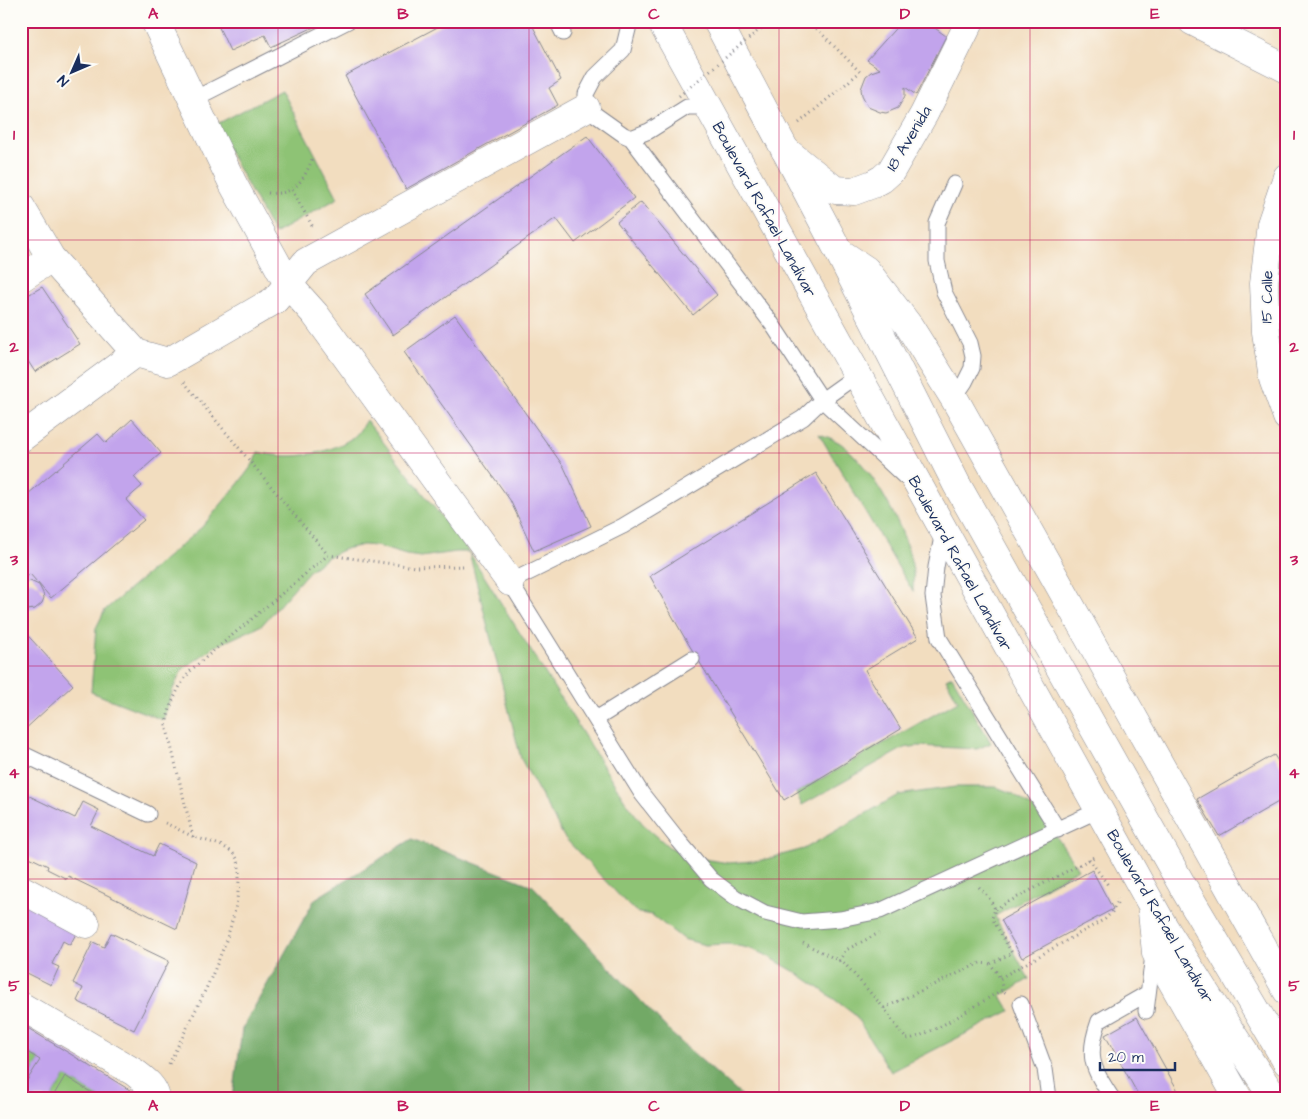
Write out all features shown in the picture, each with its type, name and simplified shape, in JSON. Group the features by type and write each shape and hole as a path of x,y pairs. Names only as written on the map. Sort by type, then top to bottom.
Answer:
{"street":[{"path":"155,21 233,184 288,284 314,314 510,582"},
{"name":"Boulevard Rafael Landívar","path":"661,21 943,532 1151,903 1210,1000 1274,1098"},
{"name":"Boulevard Rafael Landívar","path":"717,21 839,252 957,484 1182,885 1287,1062"},
{"name":"18 Avenida","path":"782,145 823,182 835,190 854,191 873,184 891,171 924,114 970,21"},
{"path":"1192,21 1287,69"},
{"path":"21,207 51,258 136,352 168,362 275,300 306,262 586,108"},
{"name":"15 Calle","path":"1287,177 1271,224 1264,283 1266,332 1273,378 1287,417"},
{"path":"839,252 866,270 909,326 954,398 1287,991"},
{"path":"21,278 51,258"},
{"path":"21,438 136,352"},
{"path":"21,889 86,924"},
{"path":"1151,903 1156,953 1238,1098"},
{"path":"21,1006 134,1072 147,1083 156,1095"}],"lane":[{"path":"192,100 348,21"},
{"path":"630,21 623,50 594,77 586,94 586,108 631,138 772,324 822,400 922,492"},
{"path":"631,138 650,132 688,107 708,107"},
{"path":"954,184 937,223 937,261 944,292 970,343 973,356 972,368 954,398"},
{"path":"857,375 822,400 803,418 623,526 510,582 642,794 711,879 735,897 765,913 802,922 840,919 880,911 1099,810"},
{"path":"943,532 936,567 933,596 939,638 1058,830"},
{"path":"596,719 692,659"},
{"path":"21,753 148,814"},
{"path":"1146,1011 1152,963 1156,953"},
{"path":"1112,1098 1095,1072 1091,1053 1093,1037 1099,1021 1148,993"},
{"path":"1021,1004 1045,1069 1048,1098"}],"path":[{"path":"680,96 770,21"},
{"path":"782,145 860,72 809,21"},
{"path":"233,184 275,194 292,190 306,175 313,157"},
{"path":"292,190 326,251"},
{"path":"168,362 328,555 415,567 468,566"},
{"path":"193,837 166,725 169,709 175,694 183,680 192,670 328,555"},
{"path":"148,814 193,837 209,841 226,849 237,858 239,872 235,915 216,966 156,1095"},
{"path":"884,1008 980,962 990,964 1012,953 992,918 995,909 1101,853"},
{"path":"1089,859 1110,887"},
{"path":"1000,978 1105,918 1112,912 1118,901 1114,894"},
{"path":"797,940 844,964 884,1008 907,1039 913,1038 957,1016 1002,990"},
{"path":"990,964 1000,978 1002,990 1021,1004"}],"green space":[{"path":"282,90 338,198 274,234 215,125"},
{"path":"366,420 469,552 421,557 406,555 376,546 363,545 345,549 328,557 310,570 262,625 214,647 182,670 173,689 163,720 91,692 96,628 105,610 202,527 239,483 253,464 258,452 294,456 330,449 354,437"},
{"path":"819,434 840,443 852,453 876,483 897,520 905,539 913,575 913,592"},
{"path":"469,552 627,804 643,824 669,847 697,858 729,863 763,860 804,849 898,795 955,787 996,787 1012,793 1033,808 1056,836 1078,869 995,916 1029,979 1001,996 1010,1011 891,1072 855,1015 797,973 764,954 748,948 728,944 705,945 683,939 652,915 639,913 629,906 564,837 521,759"},
{"path":"952,676 991,743 977,749 918,746 904,748 802,805 796,793 958,701 946,679"},
{"path":"412,839 533,886 673,1035 744,1098 233,1098 242,1029 315,899"},
{"path":"21,1048 40,1060 21,1090"},
{"path":"65,1076 100,1098 52,1098"}],"building":[{"path":"216,21 327,21 271,47 265,35 230,51"},
{"path":"449,21 530,21 561,80 549,88 558,105 406,189 345,76"},
{"path":"902,21 925,21 946,36 916,95 905,87 905,96 898,108 886,113 880,112 868,107 862,95 861,89 866,76 880,69 867,60"},
{"path":"587,136 634,198 575,243 556,218 393,335 365,294"},
{"path":"641,202 717,295 693,315 617,222"},
{"path":"42,287 80,344 35,372 26,358 21,362 21,299"},
{"path":"455,315 564,467 591,526 534,551 510,500 404,352"},
{"path":"132,419 161,453 134,477 142,486 126,500 144,520 51,598 30,574 21,581 21,500 98,434 106,443"},
{"path":"816,473 918,638 865,670 901,729 784,800 683,635 650,576"},
{"path":"30,581 39,585 44,598 42,603 35,609 26,610 21,608 21,584"},
{"path":"21,628 73,685 22,732 21,731"},
{"path":"1274,755 1287,775 1287,797 1219,836 1197,799"},
{"path":"21,792 75,818 83,802 99,810 91,826 153,856 159,844 196,862 177,929 68,876 67,879 47,869 48,866 21,853"},
{"path":"1092,870 1113,909 1022,958 1001,920"},
{"path":"21,899 79,928 70,945 63,941 52,964 59,967 51,985 21,970 21,927 24,922 21,920"},
{"path":"111,933 169,961 134,1030 77,1001 83,988 73,983 93,942 104,947"},
{"path":"1137,1017 1182,1098 1140,1098 1105,1035"},
{"path":"21,1024 143,1098 100,1098 65,1076 52,1098 21,1098 21,1090 40,1060 21,1048"}]}
